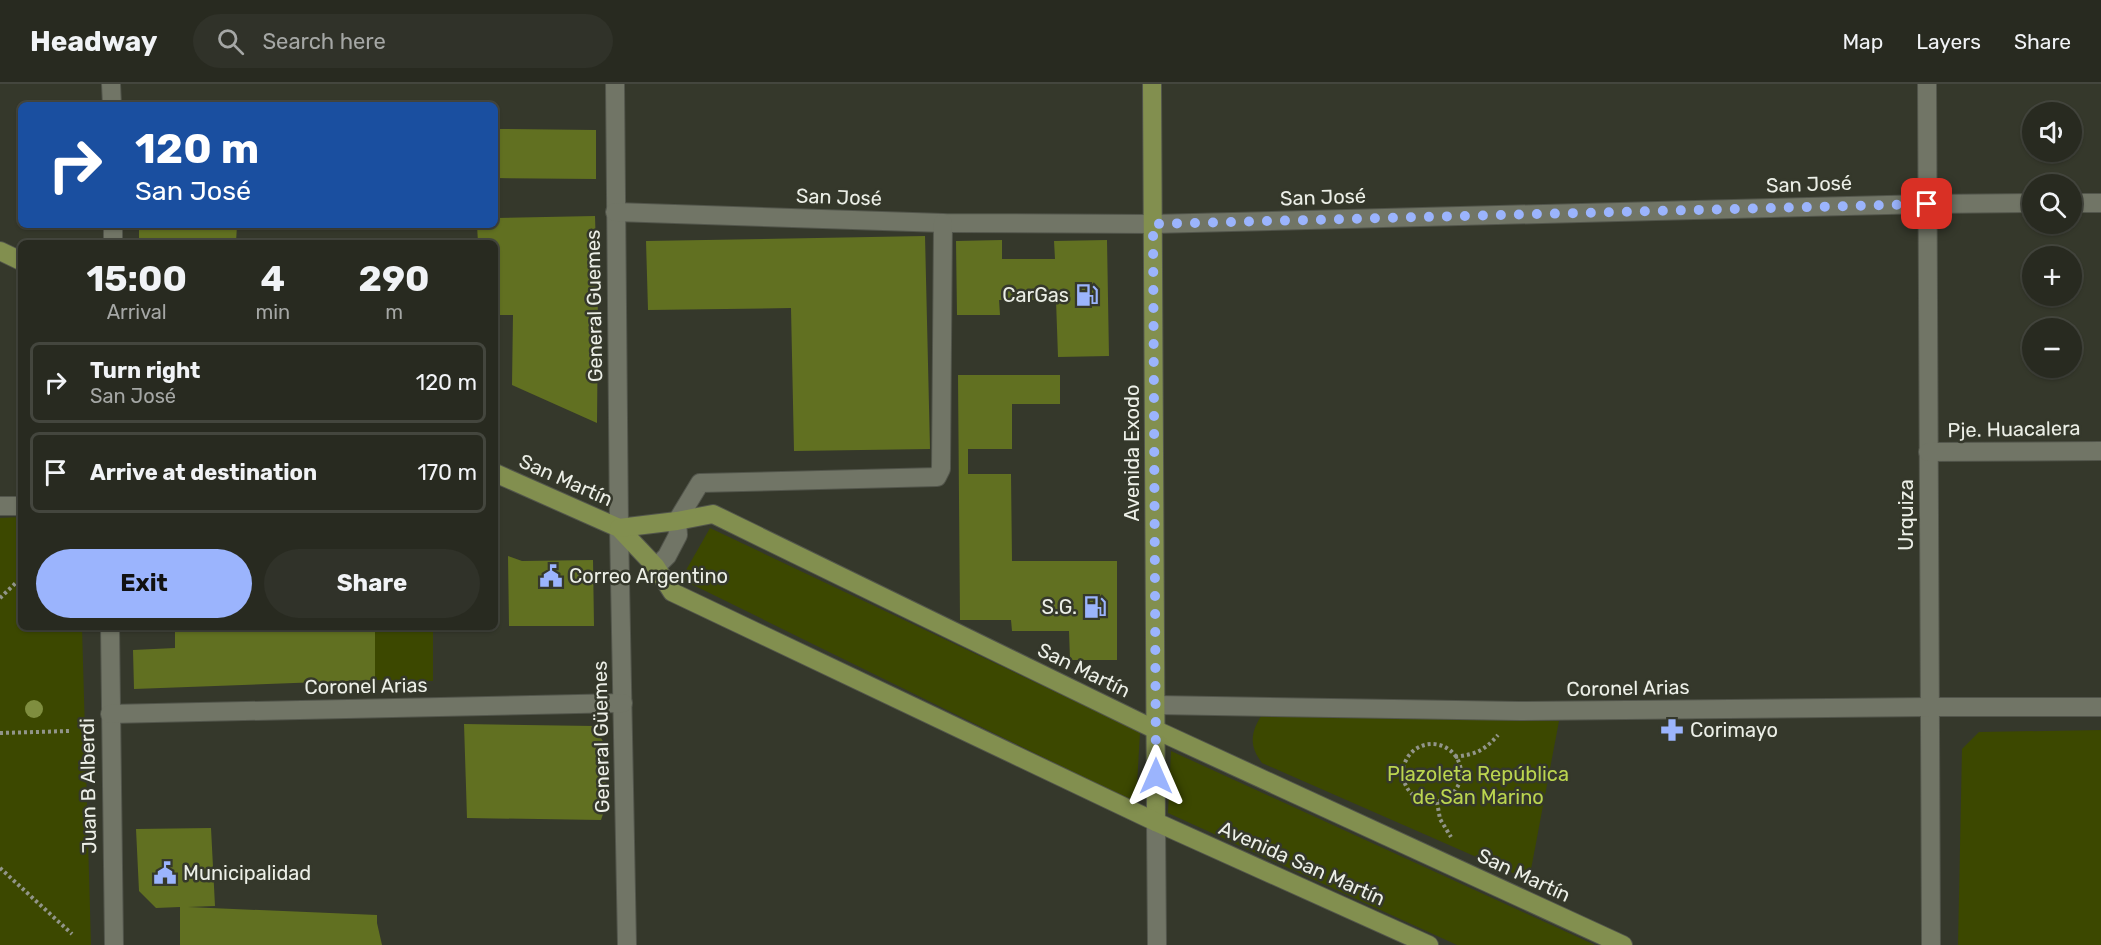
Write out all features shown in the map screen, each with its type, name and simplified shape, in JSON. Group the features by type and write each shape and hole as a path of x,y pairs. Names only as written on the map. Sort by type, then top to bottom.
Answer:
{"main road":[{"name":"Avenida Exodo","path":"1152,84 1156,822"},
{"path":"0,251 18,260"},
{"name":"San Martín","path":"498,473 619,528 656,567 672,591 1156,822"},
{"name":"San Martín","path":"619,528 713,514 1156,730 1623,945"},
{"name":"Avenida San Martín","path":"1156,822 1429,945"}],"street":[{"path":"111,84 111,102"},
{"name":"General Guemes","path":"615,84 619,528"},
{"name":"Urquiza","path":"1926,84 1931,945"},
{"name":"San José","path":"615,212 943,223 1153,224 2022,203"},
{"path":"2082,203 2101,203"},
{"path":"656,567 667,556 678,535 677,521 700,483 937,477 941,469 943,223"},
{"name":"Pje. Huacalera","path":"1928,452 2101,451"},
{"path":"0,506 18,506"},
{"name":"General Güemes","path":"619,528 627,945"},
{"name":"Juan B Alberdi","path":"110,630 114,945"},
{"name":"Coronel Arias","path":"110,714 623,703"},
{"name":"Coronel Arias","path":"1156,705 1519,711 2101,707"},
{"path":"1156,822 1157,945"}],"path":[{"path":"0,598 18,581"},
{"path":"1455,756 1474,754 1488,746 1519,711"},
{"path":"0,733 69,731"},
{"path":"1430,745 1448,750 1455,756 1461,775 1458,784 1446,799 1427,802 1411,793 1403,776 1407,759 1421,746 1430,745"},
{"path":"1437,802 1440,819 1449,836 1457,841"},
{"path":"0,868 72,934"}],"green space":[{"path":"18,517 18,630 82,630 91,945 0,945 0,518"},
{"path":"710,528 1140,732 1136,803 681,579"},
{"path":"375,630 433,630 433,681 375,680"},
{"name":"Plazoleta República de San Marino","path":"1263,713 1559,721 1529,880 1262,763 1255,750 1253,738"},
{"path":"2101,730 2101,945 1958,945 1962,749 1979,732"},
{"path":"1171,751 1595,945 1457,945 1168,813"}],"building":[{"path":"498,129 596,130 596,179 498,178"},
{"path":"595,216 598,314 597,423 512,385 513,315 498,315 498,240 478,240 477,228 498,228 498,218"},
{"path":"139,228 237,228 236,240 139,240"},
{"path":"925,236 930,449 794,451 791,308 648,310 646,241"},
{"path":"1002,240 1002,259 1055,259 1054,241 1107,240 1109,356 1058,357 1056,300 999,300 1000,315 957,315 956,241"},
{"path":"958,375 1060,375 1060,404 1012,404 1012,449 968,449 968,474 1011,474 1012,561 1117,561 1117,660 1070,660 1069,631 1012,631 1011,620 960,620"},
{"name":"Correo Argentino","path":"508,556 522,561 593,560 594,626 509,626"},
{"path":"175,630 375,630 375,680 134,689 133,650 175,648"},
{"path":"464,724 594,726 604,743 607,802 601,820 467,818"},
{"path":"211,828 215,906 188,907 377,915 382,945 180,945 180,907 156,908 139,891 136,829"}],"place":[{"name":"CarGas","path":"1087,295"},
{"name":"Correo Argentino","path":"551,576"},
{"name":"S.G.","path":"1095,607"},
{"name":"Corimayo","path":"1672,730"},
{"name":"Municipalidad","path":"165,873"}],"route":[{"path":"1156,776 1153,224 1927,204"}]}
